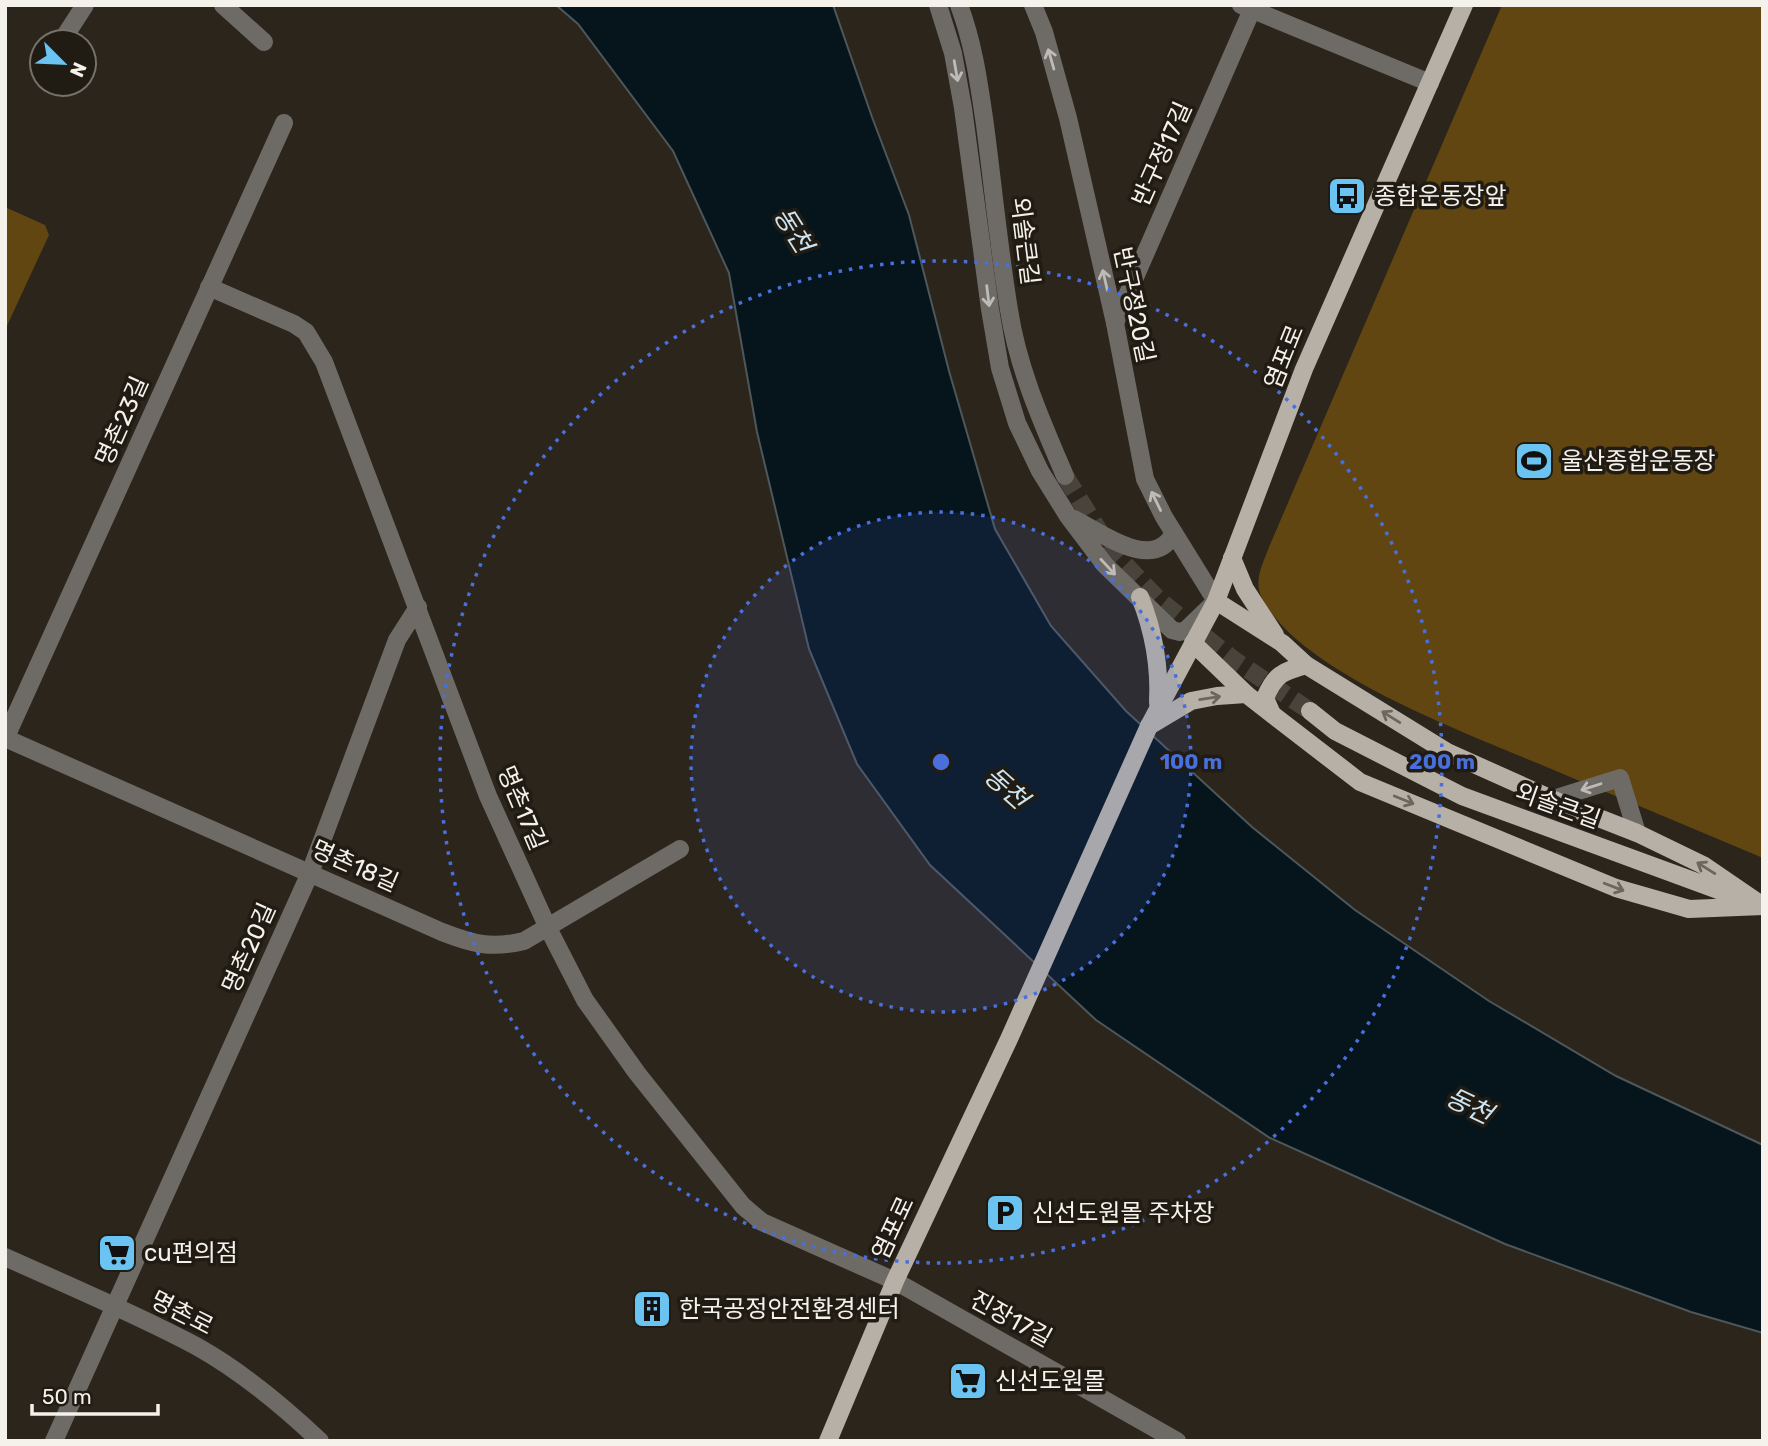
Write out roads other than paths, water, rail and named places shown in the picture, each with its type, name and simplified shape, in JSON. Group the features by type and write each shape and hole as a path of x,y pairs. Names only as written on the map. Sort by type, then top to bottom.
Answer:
{"main road":[{"name":"염포로","path":"828,1441 895,1282 1009,1039 1153,718 1216,601 1304,369 1464,5"},
{"path":"1232,558 1245,589 1282,643"},
{"path":"1140,597 1153,634 1158,674 1153,718"},
{"path":"1216,601 1282,643 1306,665 1447,752 1703,864 1763,906"},
{"path":"1193,643 1246,694 1360,782 1616,888 1689,909 1763,906"},
{"path":"1272,713 1265,698 1272,683 1282,672 1306,665"},
{"path":"1153,718 1191,701 1246,694"},
{"name":"외솔큰길","path":"1310,711 1335,731 1462,796 1763,906"}],"street":[{"path":"70,28 85,5"},
{"path":"223,5 264,43"},
{"path":"938,5 953,52 963,108 1000,368 1023,435 1040,471 1068,516 1105,565 1172,630 1186,630 1216,601"},
{"name":"외솔큰길","path":"960,5 978,73 1009,311 1020,364 1065,477"},
{"name":"반구정20길","path":"1033,5 1044,32 1068,118 1115,323 1145,479 1216,601"},
{"path":"1249,7 1430,83"},
{"name":"반구정17길","path":"1115,323 1249,7"},
{"name":"명촌23길","path":"5,738 284,122"},
{"name":"명촌17길","path":"209,286 294,324 306,332 315,344 331,379 488,796 548,928 585,1000 637,1073 743,1206 762,1222 895,1282"},
{"path":"1068,516 1140,551 1160,550 1169,543 1174,533"},
{"name":"명촌20길","path":"54,1441 310,873 397,640 418,607"},
{"name":"명촌18길","path":"5,738 442,932 484,946 504,946 524,941 680,849"},
{"path":"1553,799 1620,778 1637,833"},
{"name":"명촌로","path":"5,1257 197,1347 244,1377 320,1441"},
{"name":"진장17길","path":"895,1282 1177,1441"}],"water":[{"name":"동천","path":"556,5 833,5 909,215 949,371 995,529 1051,626 1126,711 1252,827 1355,910 1489,1001 1616,1076 1763,1145 1763,1333 1691,1312 1505,1244 1270,1138 1096,1020 930,865 857,764 809,649 757,432 729,273 673,151 578,24"}],"tunnel":[{"path":"1065,476 1110,549 1159,600 1234,660 1310,711"}],"place":[{"name":"종합운동장앞","path":"1347,196"},
{"name":"울산종합운동장","path":"1534,461"},
{"name":"신선도원몰 주차장","path":"1005,1213"},
{"name":"cu편의점","path":"117,1253"},
{"name":"한국공정안전환경센터","path":"652,1309"},
{"name":"신선도원몰","path":"968,1381"}]}
